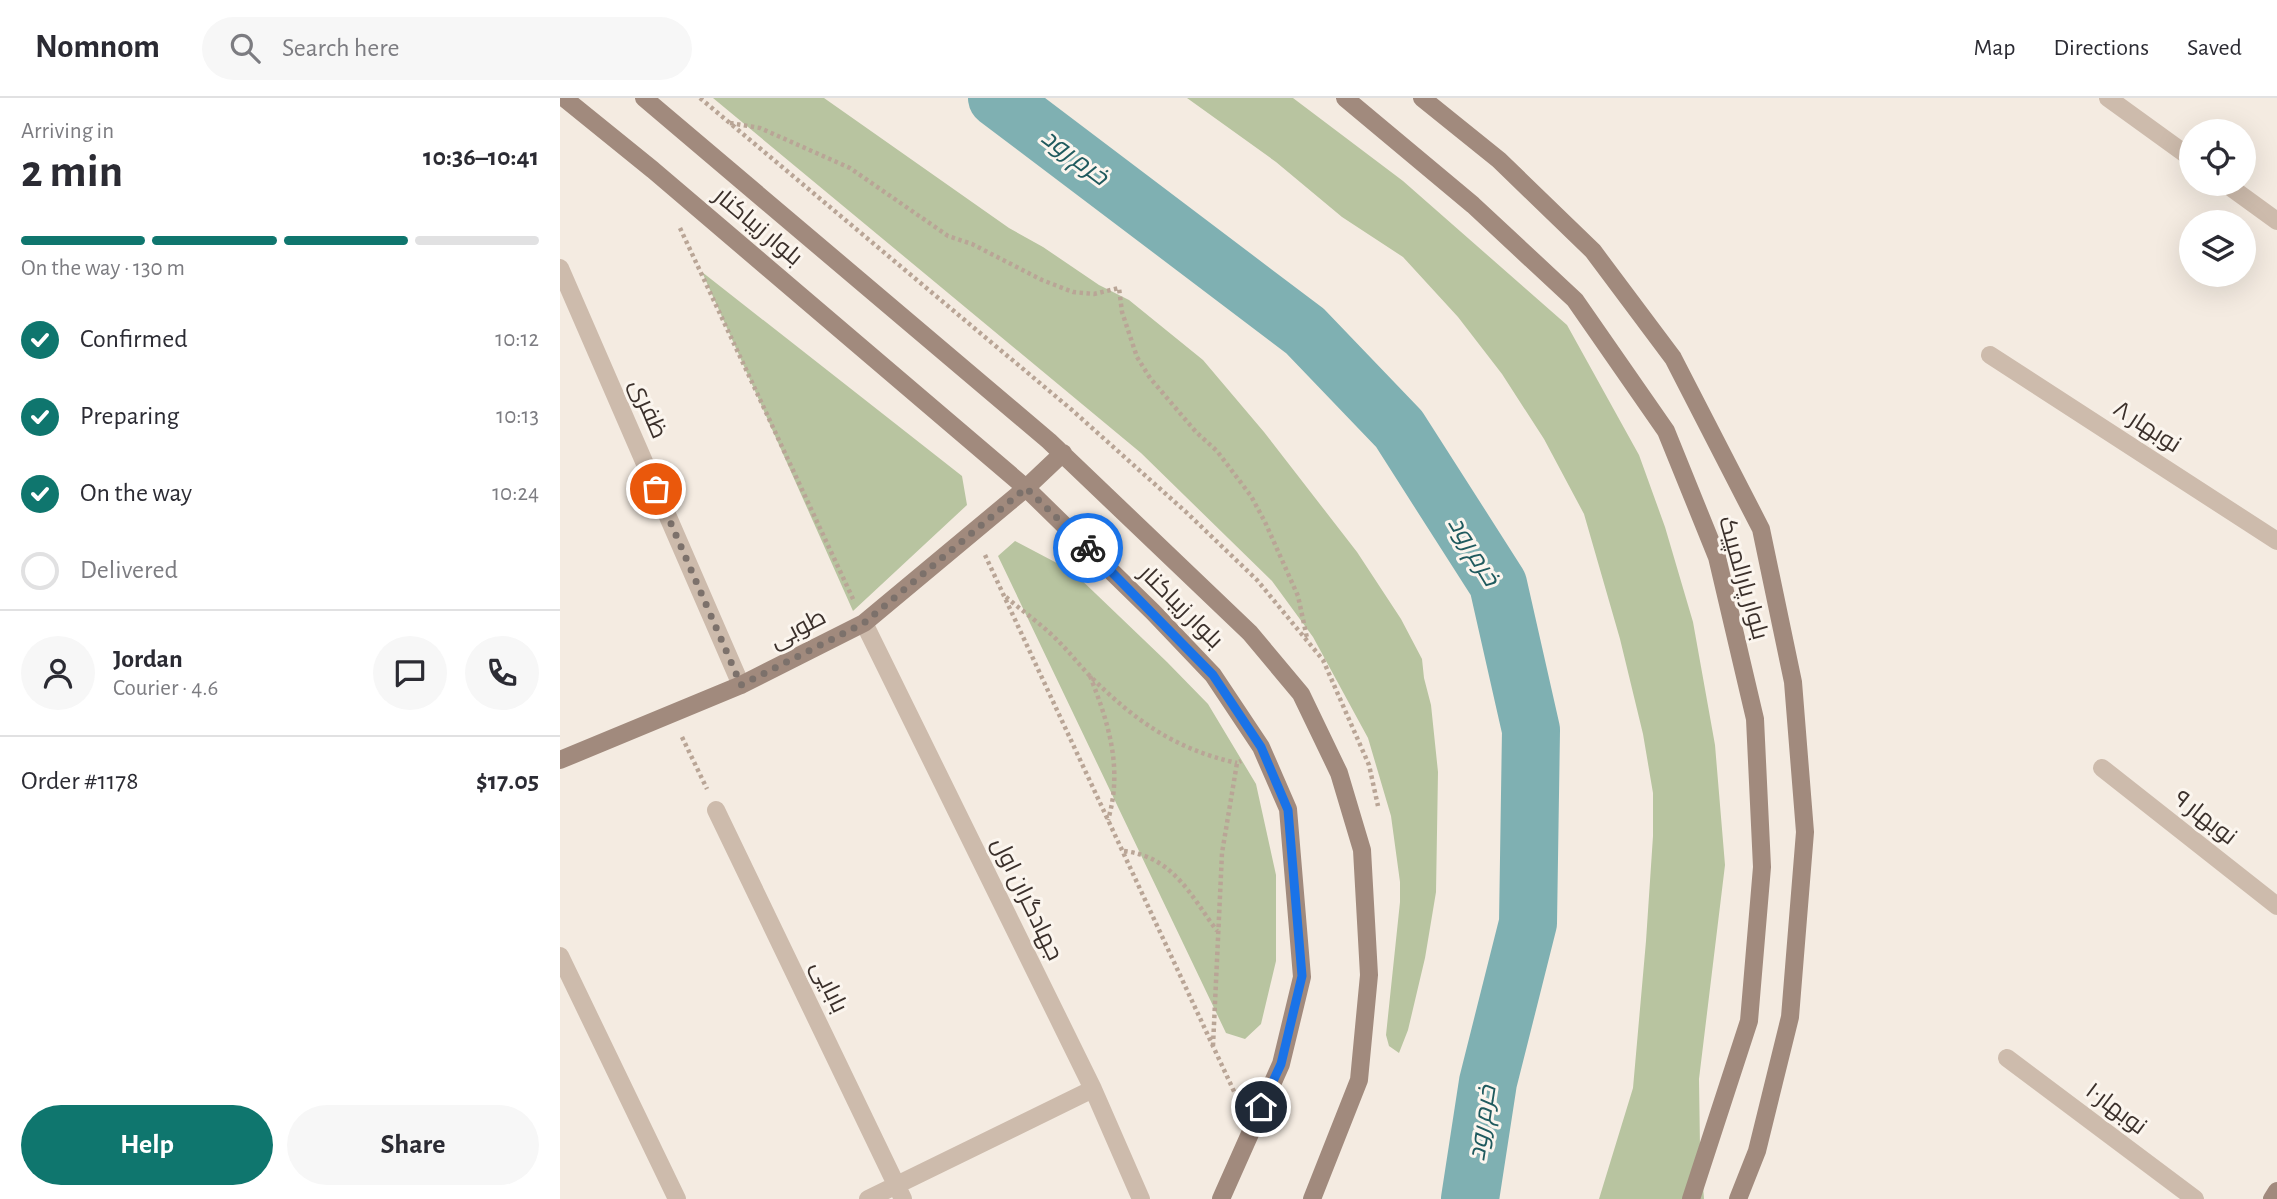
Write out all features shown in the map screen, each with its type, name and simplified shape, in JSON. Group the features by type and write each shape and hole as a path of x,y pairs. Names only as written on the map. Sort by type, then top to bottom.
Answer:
{"street":[{"name":"بلوار زیباکنار","path":"564,98 653,170 1026,488 1153,612 1213,675 1261,747 1288,810 1302,976 1281,1064 1221,1199"},
{"name":"بلوار زیباکنار","path":"644,98 1063,453 1250,633 1300,694 1339,773 1362,850 1369,975 1359,1080 1312,1199"},
{"name":"بلوار پارالمپیک","path":"1345,98 1473,205 1575,300 1666,431 1717,557 1755,719 1762,867 1749,1021 1691,1199"},
{"name":"بلوار پارالمپیک","path":"1422,98 1499,160 1593,251 1674,358 1761,529 1793,682 1805,832 1790,1017 1757,1151 1738,1199"},
{"path":"2109,98 2179,149"},
{"path":"2243,196 2277,221"},
{"name":"ظفری","path":"560,268 741,685"},
{"name":"نوبهار ۸","path":"1990,355 2277,541"},
{"name":"طوبی","path":"560,760 741,685 864,623 1026,488 1063,453"},
{"name":"جهادگران اول","path":"864,623 1093,1089 1141,1199"},
{"name":"نوبهار ۹","path":"2102,768 2277,906"},
{"name":"بابایی","path":"716,810 900,1192"},
{"path":"560,956 677,1199"},
{"name":"نوبهار۱۰","path":"2007,1058 2195,1199"},
{"path":"868,1199 900,1192 1093,1089"},
{"path":"2272,1199 2277,1191"}],"path":[{"path":"729,122 760,128 849,168 948,236 972,244 1042,280 1073,292 1094,294 1119,288 1122,312 1137,357 1150,378 1196,432 1217,452 1251,496 1265,522 1298,596 1308,641"},
{"path":"676,220 864,623"},
{"path":"975,531 1251,1129"},
{"path":"1004,595 1052,635 1090,676 1144,723 1178,744 1205,756 1237,763 1261,747"},
{"path":"1090,676 1104,711 1112,745 1115,797 1108,820"},
{"path":"671,714 716,810"},
{"path":"1213,1047 1222,853 1237,763"},
{"path":"1123,851 1142,854 1160,862 1176,876 1218,932"}],"green space":[{"path":"713,98 824,98 1009,228 1043,247 1099,285 1129,300 1203,360 1264,432 1357,552 1401,619 1422,659 1431,705 1438,772 1436,892 1425,958 1408,1030 1399,1053 1389,1046 1386,1035 1400,902 1391,816 1368,738 1313,637 1272,581 1141,453"},
{"path":"1187,98 1293,98 1403,181 1567,325 1639,455 1665,527 1693,622 1715,745 1725,865 1699,1079 1704,1199 1599,1199 1633,1088 1646,941 1653,793 1643,734 1620,639 1584,514 1544,439 1502,374 1458,317 1403,257 1342,217 1276,162"},
{"path":"702,272 962,476 967,505 853,611"},
{"path":"1015,541 1072,571 1167,662 1208,704 1256,784 1276,875 1276,961 1261,1024 1245,1039 1226,1033 998,556"}],"waterway":[{"name":"خرم رود","path":"997,98 1305,331 1399,429 1498,584 1531,730 1528,923 1488,1082 1470,1199"}],"way so far":[{"path":"656,489 741,685 864,623 1026,488 1088,548"}],"route":[{"path":"1088,548 1213,675 1261,747 1288,810 1302,976 1281,1064 1261,1107"}]}
